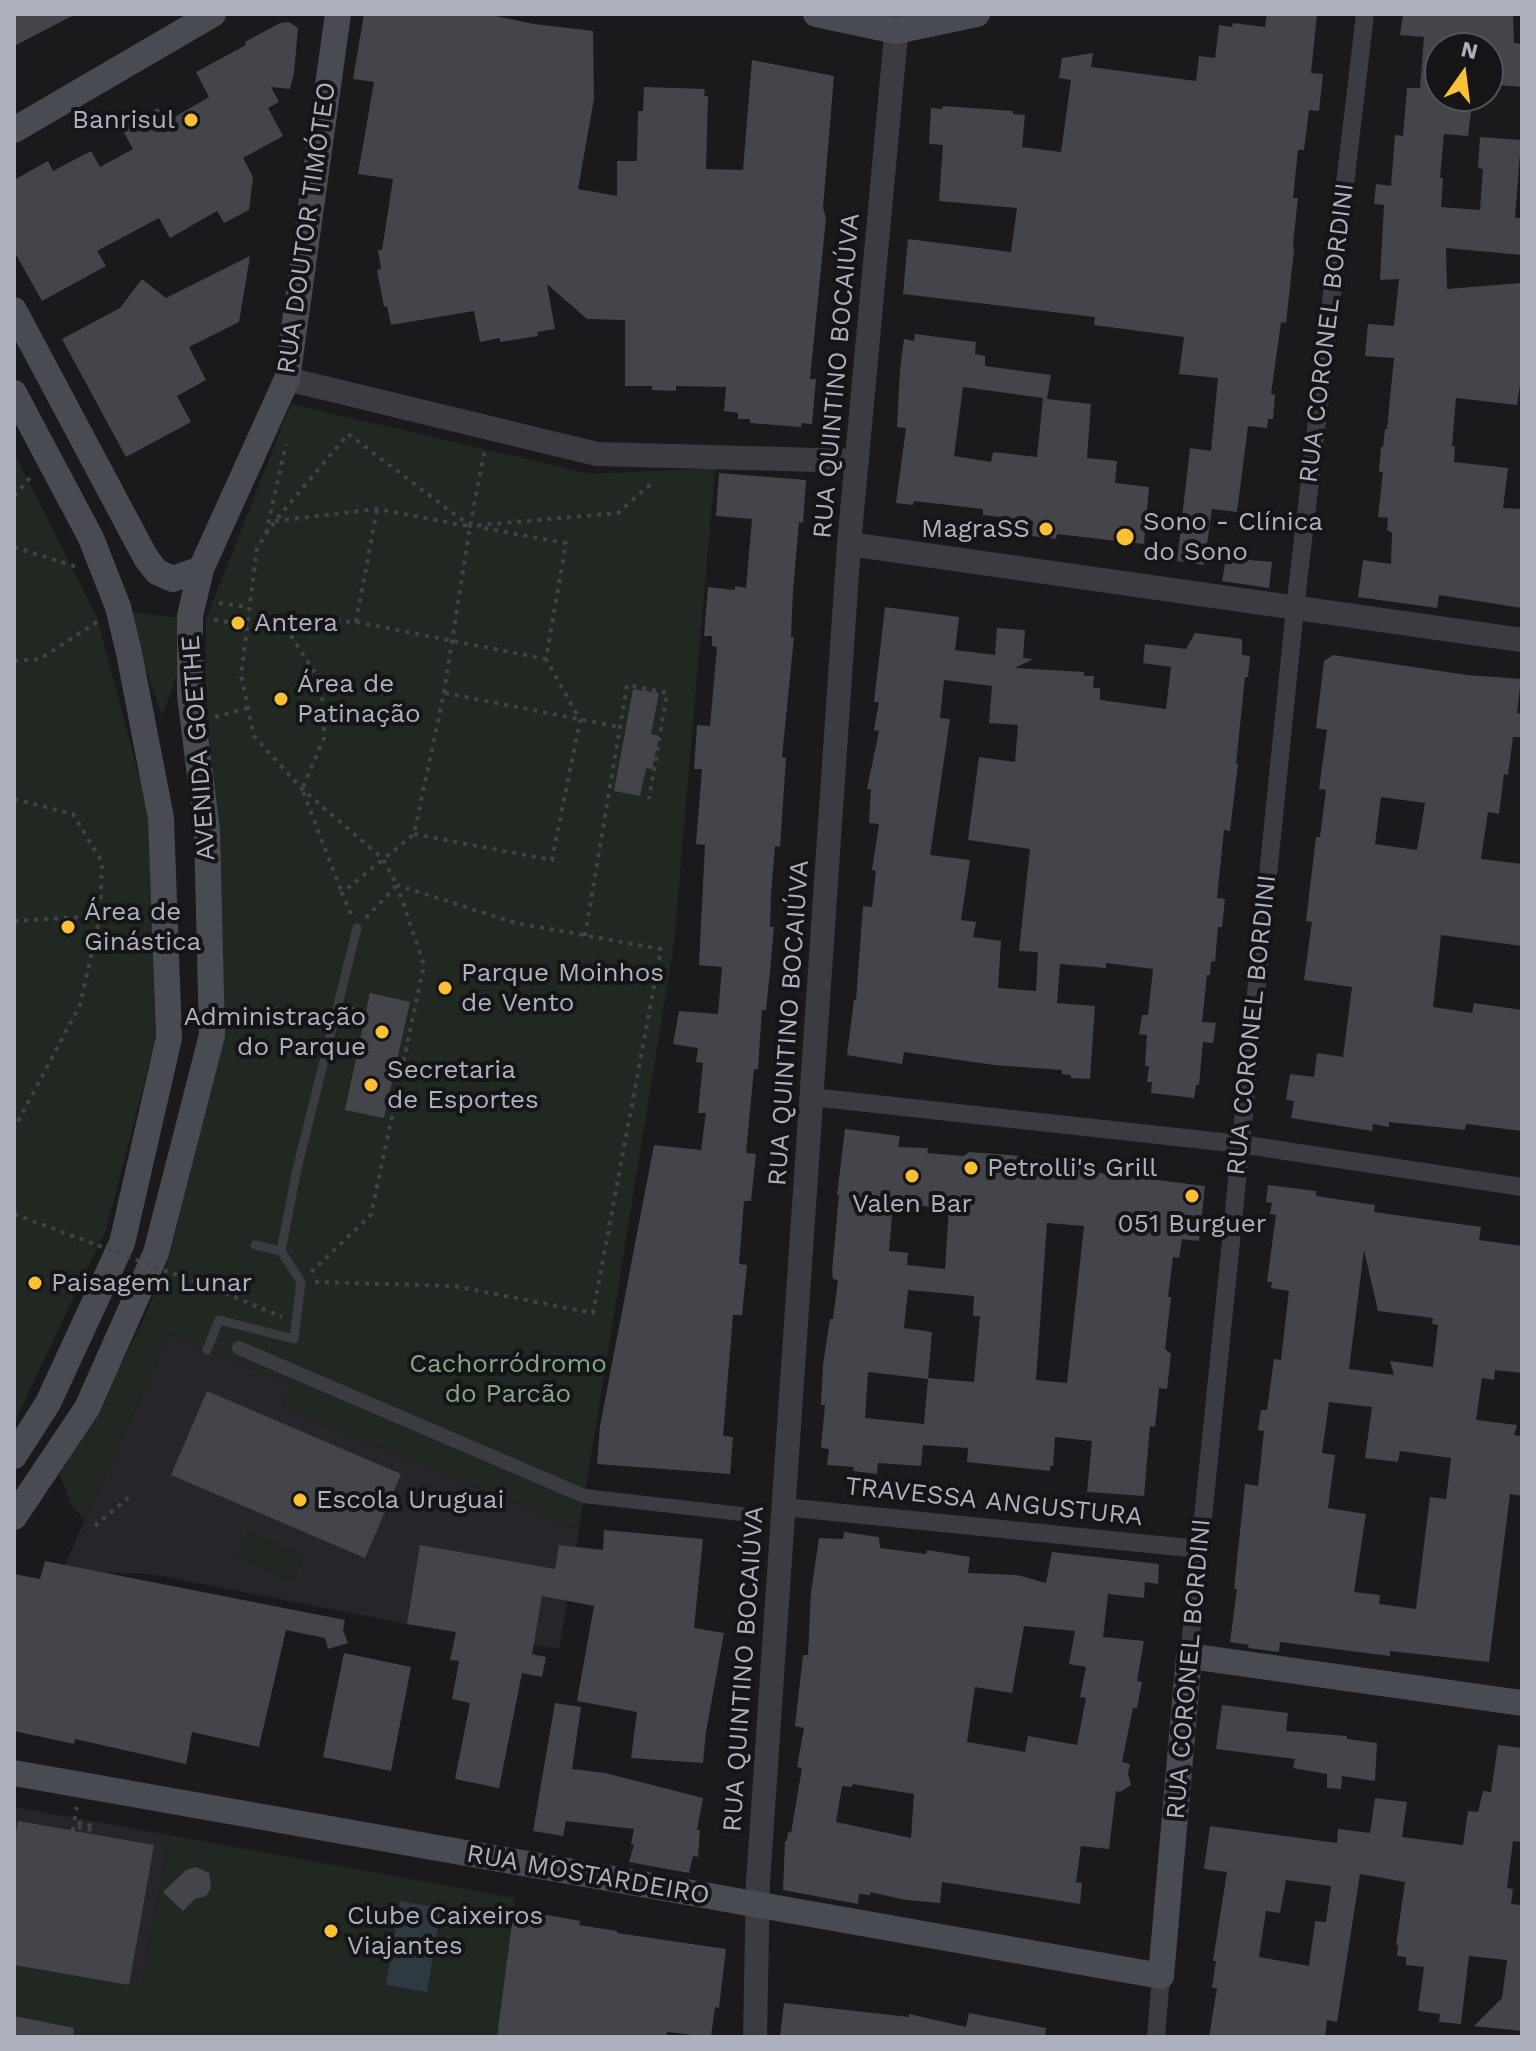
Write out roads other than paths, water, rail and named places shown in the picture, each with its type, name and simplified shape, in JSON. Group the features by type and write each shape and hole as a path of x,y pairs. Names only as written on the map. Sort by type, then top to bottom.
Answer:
{"main road":[{"path":"14,130 213,14"},
{"name":"RUA DOUTOR TIMÓTEO","path":"201,569 287,379 338,14"},
{"path":"816,14 897,22 977,14"},
{"path":"14,310 146,558 157,572 173,579 201,569"},
{"name":"AVENIDA GOETHE","path":"14,393 91,538 118,607 161,818 169,1038 122,1243 48,1403 14,1456"},
{"name":"AVENIDA GOETHE","path":"14,1517 87,1408 156,1253 212,1035 207,831 190,695 190,616 201,569"},
{"path":"1189,1656 1522,1703"},
{"name":"RUA CORONEL BORDINI","path":"1161,1976 1189,1656"},
{"name":"RUA MOSTARDEIRO","path":"14,1773 1161,1976"}],"street":[{"name":"RUA CORONEL BORDINI","path":"1189,1656 1295,608 1365,14"},
{"name":"RUA QUINTINO BOCAIÚVA","path":"755,2037 756,1904 849,544 897,22"},
{"path":"287,379 597,454 857,461"},
{"path":"849,544 1522,640"},
{"path":"812,1097 1240,1144 1522,1187"},
{"path":"239,1348 584,1496 741,1514"},
{"name":"TRAVESSA ANGUSTURA","path":"784,1507 1199,1549"},
{"name":"RUA CORONEL BORDINI","path":"1156,2037 1161,1976"}],"lane":[{"path":"207,1350 219,1320 294,1339 301,1282 281,1251 297,1169 357,928"},
{"path":"255,1245 281,1251"}],"place":[{"name":"Banrisul","path":"191,120"},
{"name":"MagraSS","path":"1046,529"},
{"name":"Sono - Clínica do Sono","path":"1125,537"},
{"name":"Antera","path":"238,623"},
{"name":"Área de Patinação","path":"281,699"},
{"name":"Área de Ginástica","path":"68,927"},
{"name":"Parque Moinhos de Vento","path":"445,988"},
{"name":"Administração do Parque","path":"382,1032"},
{"name":"Secretaria de Esportes","path":"371,1085"},
{"name":"Petrolli's Grill","path":"971,1168"},
{"name":"Valen Bar","path":"912,1176"},
{"name":"051 Burguer","path":"1192,1196"},
{"name":"Paisagem Lunar","path":"35,1283"},
{"name":"Escola Uruguai","path":"300,1500"},
{"name":"Clube Caixeiros Viajantes","path":"331,1931"}],"park label":[{"name":"Cachorródromo do Parcão","path":"508,1379"}]}
